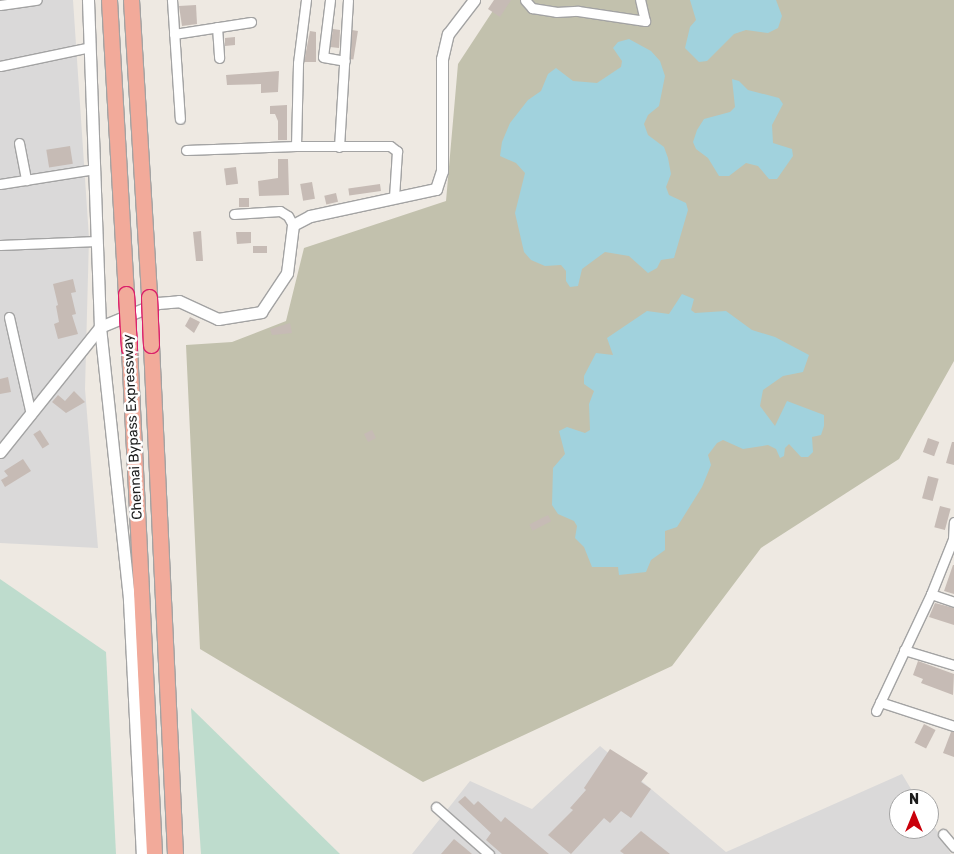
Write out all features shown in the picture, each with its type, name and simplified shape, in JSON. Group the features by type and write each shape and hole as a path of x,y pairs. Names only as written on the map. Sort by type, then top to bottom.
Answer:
{"highway":[{"name":"Chennai Bypass Expressway","path":"109,0 129,348 135,600 154,854"},
{"name":"Chennai Bypass Expressway","path":"131,0 152,345 175,854"}],"street":[{"path":"0,4 37,0"},
{"path":"88,0 100,327 135,600"},
{"path":"172,0 180,118"},
{"path":"296,146 298,64 306,0"},
{"path":"330,0 322,55 325,59 344,61"},
{"path":"339,146 348,0"},
{"path":"293,225 310,216 436,189 442,171 442,59 448,34 474,0"},
{"path":"525,0 532,8 556,12 578,11 645,21 640,0"},
{"path":"174,34 251,22"},
{"path":"217,27 219,58"},
{"path":"0,66 90,47"},
{"path":"19,143 26,180"},
{"path":"186,150 296,146 394,148 394,198"},
{"path":"0,184 95,169"},
{"path":"0,452 100,327 158,302 179,301 218,319 261,312 287,273 293,225 288,216 280,212 234,214"},
{"path":"0,245 97,241"},
{"path":"9,317 31,415"},
{"path":"876,711 953,540 954,522"},
{"path":"930,594 954,602"},
{"path":"904,650 954,665"},
{"path":"140,669 142,854"},
{"path":"880,702 954,726"},
{"path":"436,807 489,854"},
{"path":"943,834 954,847"}],"shaded area":[{"path":"0,0 73,0 89,238 85,389 98,548 0,543"},
{"path":"500,0 954,0 954,361 899,459 761,548 672,666 423,782 200,649 186,345 232,342 286,321 304,248 446,201 458,64"},
{"path":"0,579 106,652 116,854 0,854"},
{"path":"191,708 340,854 201,854"},
{"path":"600,746 726,852 902,774 911,789 889,789 889,839 939,839 939,834 951,854 412,854 470,781 532,809"}],"water":[{"path":"690,0 776,0 782,16 778,28 768,33 746,30 734,34 707,61 699,62 685,48 690,27 696,20"},
{"path":"629,39 651,51 660,61 665,76 659,106 648,115 644,124 648,135 664,147 668,158 671,174 666,187 669,195 686,203 688,210 674,258 661,260 657,268 648,273 629,256 605,252 582,269 578,286 570,287 566,281 566,271 561,265 545,266 531,260 524,252 515,213 525,173 516,163 500,156 502,142 510,123 528,100 541,91 548,74 556,68 573,81 597,83 621,67 622,61 613,48 618,42"},
{"path":"732,79 739,81 748,90 779,98 783,104 772,125 773,143 792,149 793,156 777,179 769,179 758,166 746,163 729,176 719,176 708,158 696,149 693,142 697,130 704,119 730,112 735,107"},
{"path":"682,294 694,299 691,310 695,313 726,311 752,330 775,337 809,355 803,372 783,376 763,390 760,406 775,426 787,401 824,415 824,426 821,435 812,437 813,452 808,457 801,457 789,444 785,448 784,456 780,458 776,449 768,445 743,449 723,440 717,443 708,455 711,465 702,487 677,527 665,531 665,550 651,560 646,572 619,575 618,567 592,567 584,547 575,538 577,526 574,521 558,514 552,505 553,468 565,454 559,431 567,427 585,433 590,430 589,404 594,391 584,384 584,376 596,353 613,355 607,338 647,311 669,314"}],"building":[{"path":"494,0 511,0 500,17 488,9"},
{"path":"196,5 197,24 182,26 179,6"},
{"path":"333,29 340,30 339,48 330,47"},
{"path":"352,30 358,31 353,60 347,59"},
{"path":"310,31 316,32 316,62 304,62"},
{"path":"235,37 235,45 225,46 225,38"},
{"path":"279,71 278,92 261,93 261,84 227,85 226,75"},
{"path":"287,105 287,140 278,140 278,121 275,114 270,114 270,106"},
{"path":"70,146 73,164 49,168 46,150"},
{"path":"278,159 288,159 289,195 259,196 258,181 278,178"},
{"path":"236,167 238,184 226,185 224,168"},
{"path":"312,182 315,199 303,201 300,184"},
{"path":"380,184 381,191 349,195 348,188"},
{"path":"336,193 338,202 326,204 324,196"},
{"path":"239,198 249,198 249,207 239,207"},
{"path":"201,231 203,261 196,261 193,232"},
{"path":"236,232 251,232 251,243 237,244"},
{"path":"253,246 267,246 267,253 253,253"},
{"path":"73,279 76,292 71,293 76,314 72,315 78,334 58,339 54,324 59,322 56,306 58,305 53,284"},
{"path":"190,317 200,322 194,333 185,326"},
{"path":"290,323 292,333 272,335 270,329"},
{"path":"8,377 11,392 0,394 0,379"},
{"path":"74,391 85,402 66,413 52,402 58,395 65,401"},
{"path":"40,430 49,444 43,449 33,434"},
{"path":"372,430 376,438 368,442 364,434"},
{"path":"928,438 939,442 934,456 923,452"},
{"path":"952,442 954,442 954,465 946,463"},
{"path":"23,459 31,471 5,487 1,480 8,476 4,471"},
{"path":"928,476 939,479 933,501 922,498"},
{"path":"940,506 951,509 945,530 934,527"},
{"path":"548,515 551,521 532,531 529,525"},
{"path":"954,565 954,594 944,591"},
{"path":"935,603 954,608 954,625 929,617"},
{"path":"918,661 954,674 953,695 921,683 923,679 913,675"},
{"path":"924,724 936,730 926,749 914,743"},
{"path":"951,732 954,732 954,757 943,753"},
{"path":"610,749 648,773 641,782 651,789 631,818 621,811 610,823 604,818 571,854 548,835 573,810 570,808 586,790 584,788"},
{"path":"465,796 474,805 478,801 501,822 505,817 549,854 502,854 486,840 491,833 458,802"},
{"path":"641,831 670,854 624,854 620,851"},
{"path":"454,839 465,848 472,854 441,854"}]}
